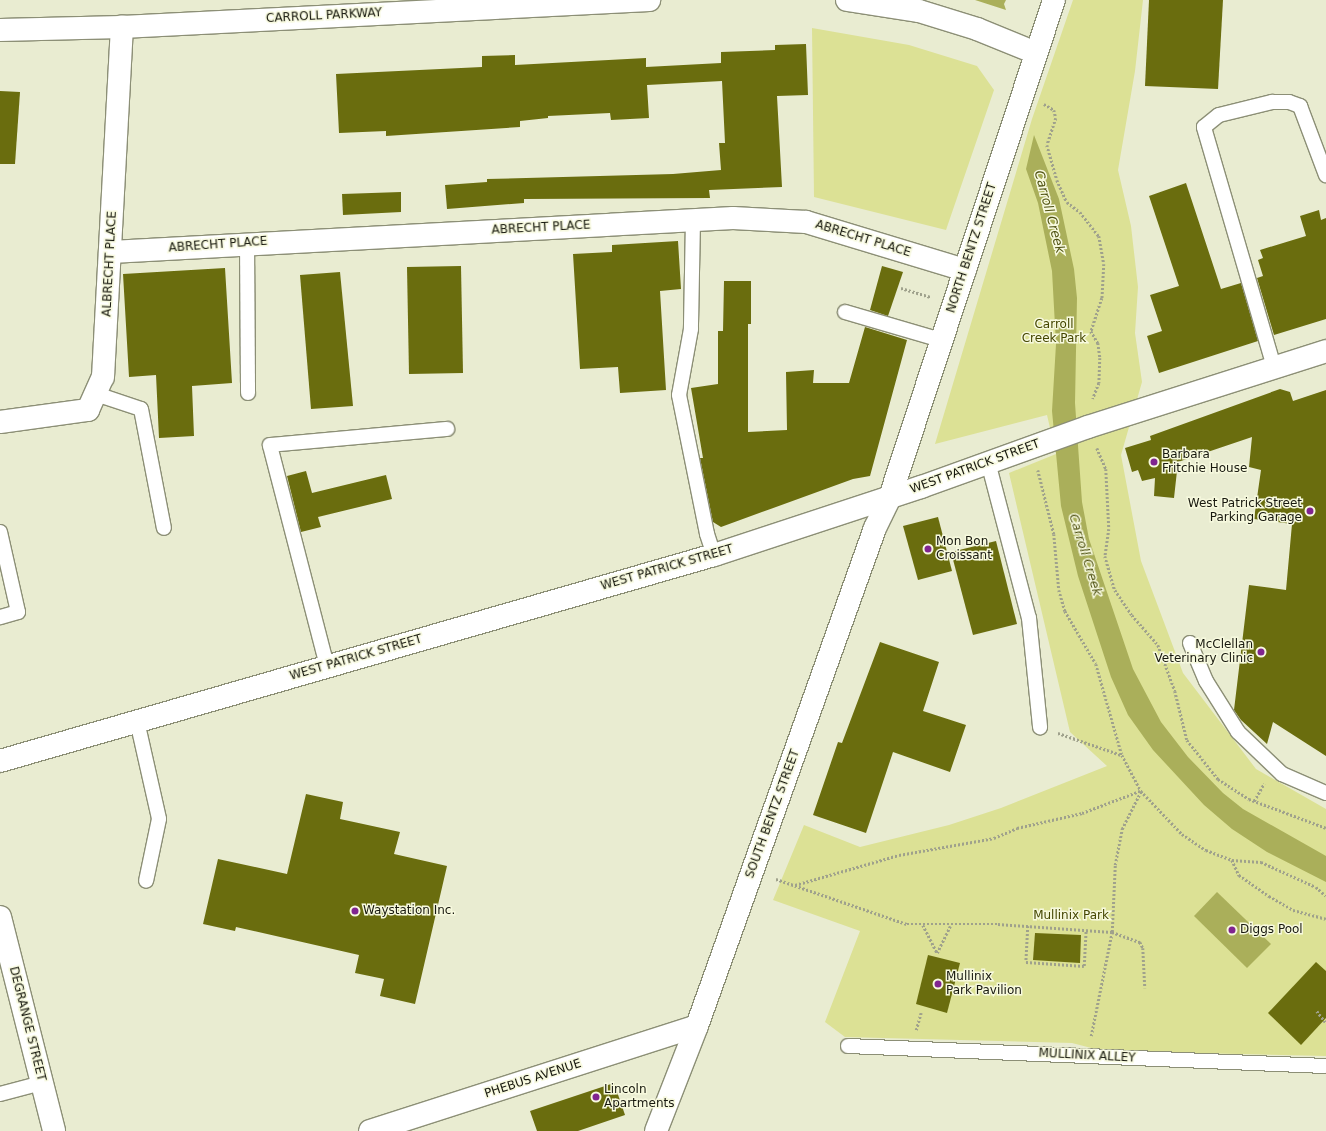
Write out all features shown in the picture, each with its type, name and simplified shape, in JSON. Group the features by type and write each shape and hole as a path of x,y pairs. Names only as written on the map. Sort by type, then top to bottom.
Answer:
{"street":[{"name":"CARROLL PARKWAY","path":"0,30 122,26 649,0"},
{"path":"847,0 919,11 977,29 1036,54"},
{"name":"NORTH BENTZ STREET","path":"890,497 1054,0"},
{"name":"ALBRECHT PLACE","path":"0,422 88,410 103,377 111,252 122,26"},
{"name":"ABRECHT PLACE","path":"111,252 247,243 733,218 806,222 965,270"},
{"name":"WEST PATRICK STREET","path":"0,761 714,555 890,497 1032,445 1092,436 1274,366 1326,351"},
{"name":"SOUTH BENTZ STREET","path":"656,1131 697,1026 875,528 890,497"},
{"name":"DEGRANGE STREET","path":"0,917 54,1131"},
{"name":"PHEBUS AVENUE","path":"370,1131 697,1026"}],"lane":[{"path":"1274,366 1204,127 1219,115 1272,102 1289,102 1300,106 1326,175"},
{"path":"693,220 691,329 678,395 707,534 714,555"},
{"path":"247,243 248,393"},
{"path":"845,312 941,340"},
{"path":"96,394 141,409 164,528"},
{"path":"327,666 270,445 447,429"},
{"path":"988,462 1029,618 1040,727"},
{"path":"0,532 18,612 0,617"},
{"path":"1190,643 1206,681 1238,732 1282,774 1326,794"},
{"path":"137,721 159,819 146,881"},
{"name":"MULLINIX ALLEY","path":"848,1046 1326,1066"},
{"path":"0,1094 42,1083"}],"path":[{"path":"1037,100 1054,110 1056,118 1047,145 1057,180 1067,202 1080,212 1099,236 1104,264 1102,298 1091,331 1098,343 1100,358 1099,383 1095,398 1090,401"},
{"path":"901,288 931,298"},
{"path":"1092,436 1106,469 1109,529 1105,556 1115,590 1132,615 1158,645 1175,691 1187,740 1218,779 1249,799 1326,828"},
{"path":"1038,468 1054,534 1059,590 1065,611 1096,664 1122,755 1141,791 1182,834 1206,850 1232,860 1261,862 1316,887 1326,896"},
{"path":"1040,727 1122,755"},
{"path":"795,885 899,855 994,838 1017,828 1082,813 1141,791"},
{"path":"1087,1056 1112,932 1115,865 1122,829 1141,791"},
{"path":"1232,860 1239,875 1269,896 1294,910 1326,919"},
{"path":"776,879 907,924 950,926 998,924 1112,932 1140,942 1143,948 1145,988"},
{"path":"922,925 937,953 950,926"},
{"path":"1028,926 1026,962 1084,966 1086,930"},
{"path":"1317,1011 1326,1023"}],"green space":[{"path":"1073,0 1143,0 1135,71 1118,170 1131,226 1138,287 1135,333 1142,382 1121,455 1141,561 1183,673 1256,769 1326,809 1326,1056 1103,1051 1072,1043 845,1037 825,1022 860,931 773,900 804,825 860,847 949,825 1001,808 1107,766 1070,732 1009,473 1056,454 1047,415 935,444 1032,119"},
{"path":"812,28 909,45 977,66 994,90 946,230 814,197"}],"water":[{"path":"975,0 1006,0 1004,4 1006,10"},
{"name":"Carroll Creek","path":"1034,135 1059,199 1074,269 1077,298 1075,403 1082,502 1089,539 1133,669 1161,722 1188,757 1223,793 1243,809 1326,856 1326,882 1267,852 1232,829 1204,805 1153,750 1128,715 1111,677 1078,576 1061,506 1052,411 1056,344 1052,271 1038,203 1026,169"},
{"name":"Diggs Pool","path":"1217,892 1271,944 1247,968 1194,916"}],"building":[{"path":"1149,0 1223,0 1218,89 1145,86"},
{"path":"806,44 808,95 777,96 782,187 709,190 710,198 524,199 524,203 447,209 445,185 487,182 487,179 673,174 721,170 719,143 725,143 722,81 647,85 649,118 611,120 610,113 548,116 548,118 520,121 520,127 386,136 386,131 339,133 336,74 482,67 482,56 515,55 515,65 646,58 646,67 721,63 721,52 775,50 775,45"},
{"path":"0,91 20,92 15,164 0,164"},
{"path":"1186,183 1221,289 1241,283 1258,341 1159,373 1147,336 1162,331 1150,295 1179,286 1149,196"},
{"path":"401,192 401,212 343,215 342,194"},
{"path":"1319,210 1321,220 1326,218 1326,319 1274,335 1257,278 1263,276 1258,260 1263,258 1260,250 1306,236 1300,216"},
{"path":"678,241 681,289 660,291 666,390 620,393 618,367 580,369 573,254 612,252 612,245"},
{"path":"461,266 463,373 409,374 407,267"},
{"path":"882,266 903,272 888,316 870,310"},
{"path":"225,268 232,383 192,386 194,436 159,438 156,375 129,377 123,274"},
{"path":"340,272 353,406 311,409 300,275"},
{"path":"724,281 751,281 751,324 748,324 748,432 787,430 786,372 814,370 813,383 849,383 865,327 907,340 870,476 853,479 721,527 713,522 700,458 703,458 691,388 718,384 718,331 723,331"},
{"path":"1280,389 1290,392 1293,401 1326,390 1326,756 1273,722 1267,744 1241,720 1234,710 1249,585 1286,590 1292,524 1254,519 1261,470 1249,467 1252,437 1178,462 1174,498 1154,496 1155,478 1142,481 1138,470 1132,472 1125,448 1151,440 1150,436"},
{"path":"306,471 312,493 386,475 392,499 318,517 321,527 301,532 287,476"},
{"name":"Mon Bon Croissant","path":"938,517 952,571 918,580 903,526"},
{"path":"996,541 1017,624 973,635 951,552"},
{"path":"880,642 939,662 923,711 966,725 950,772 893,752 866,833 813,815 838,742 842,743"},
{"name":"Waystation Inc.","path":"306,794 343,802 340,819 400,832 394,854 447,866 415,1004 380,996 384,979 355,973 359,955 236,927 235,931 203,924 218,859 287,874"},
{"path":"1035,933 1081,935 1080,963 1033,960"},
{"name":"Mullinix Park Pavilion","path":"928,955 960,963 947,1013 916,1004"},
{"path":"1316,962 1326,971 1326,1018 1301,1045 1268,1013"},
{"name":"Lincoln Apartments","path":"614,1083 625,1115 578,1131 537,1131 530,1111"}],"place":[{"name":"Barbara Fritchie House","path":"1154,462"},
{"name":"West Patrick Street Parking Garage","path":"1310,511"},
{"name":"Mon Bon Croissant","path":"928,549"},
{"name":"McClellan Veterinary Clinic","path":"1261,652"},
{"name":"Waystation Inc.","path":"355,911"},
{"name":"Diggs Pool","path":"1232,930"},
{"name":"Mullinix Park Pavilion","path":"938,984"},
{"name":"Lincoln Apartments","path":"596,1097"}],"park label":[{"name":"Carroll Creek Park","path":"1054,332"},
{"name":"Mullinix Park","path":"1071,916"}]}
